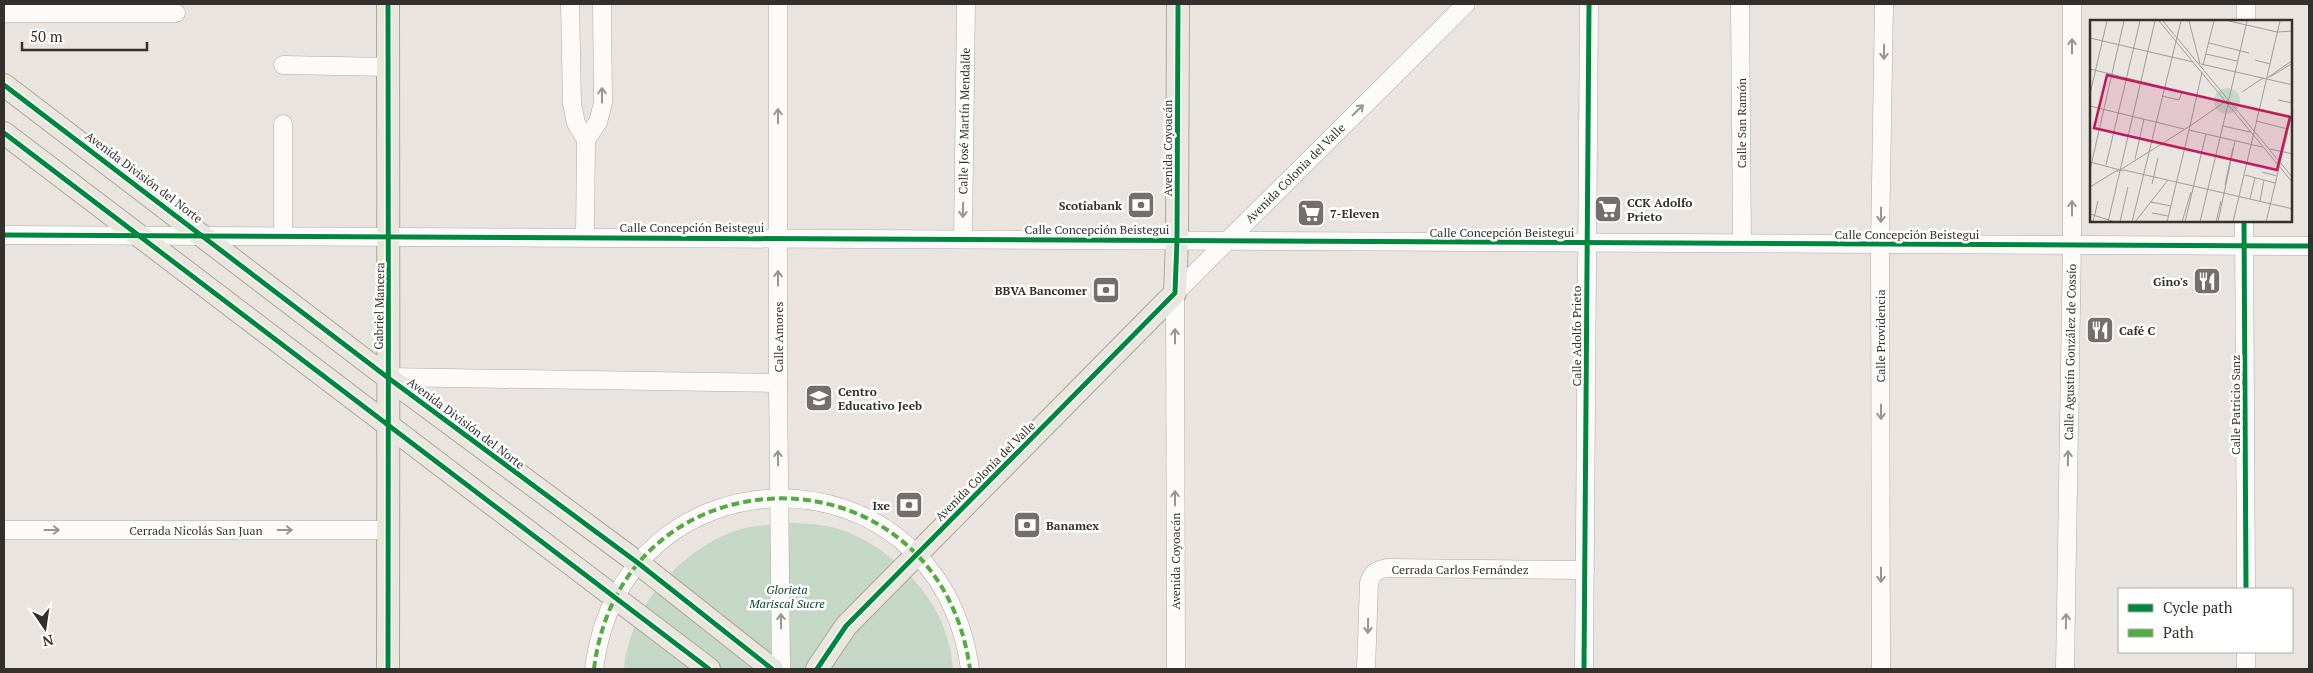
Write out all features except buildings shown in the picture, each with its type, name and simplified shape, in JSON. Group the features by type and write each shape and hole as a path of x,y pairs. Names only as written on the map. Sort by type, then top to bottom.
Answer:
{"main road":[{"name":"Gabriel Mancera","path":"388,4 390,236 387,426 388,669"},
{"name":"Avenida Coyoacán","path":"1175,293 1178,4"},
{"name":"Avenida División del Norte","path":"4,85 203,234 388,377 638,563 772,669"},
{"path":"4,134 710,669"},
{"name":"Avenida Colonia del Valle","path":"816,669 846,626 1175,293"}],"street":[{"path":"570,4 572,104 576,123 586,140 585,237"},
{"path":"586,140 598,122 603,103 602,4"},
{"name":"Calle Amores","path":"778,4 778,383 781,669"},
{"name":"Calle José Martín Mendalde","path":"962,238 966,4"},
{"name":"Avenida Colonia del Valle","path":"1175,293 1466,4"},
{"name":"Calle Adolfo Prieto","path":"1584,669 1589,4"},
{"name":"Calle San Ramón","path":"1740,4 1742,243"},
{"name":"Calle Providencia","path":"1881,669 1880,244 1884,4"},
{"name":"Calle Agustín González de Cossío","path":"2065,669 2072,245 2072,4"},
{"path":"2246,4 2246,20"},
{"path":"4,13 176,13"},
{"path":"283,65 389,67"},
{"path":"283,124 283,234"},
{"name":"Calle Patricio Sanz","path":"2244,222 2246,588"},
{"name":"Calle Concepción Beistegui","path":"4,235 283,234 2309,246"},
{"name":"Avenida Coyoacán","path":"1175,293 1176,669"},
{"path":"388,377 778,383"},
{"path":"594,669 598,641 614,598 638,563 660,541 703,514 752,500 779,497 814,500 856,512 895,534 917,554 943,587 962,626 970,669"},
{"name":"Cerrada Nicolás San Juan","path":"4,530 387,530"},
{"name":"Cerrada Carlos Fernández","path":"1366,669 1369,583 1371,576 1377,570 1388,568 1585,570"},
{"path":"2246,653 2246,669"}],"green space":[{"name":"Glorieta Mariscal Sucre","path":"786,522 822,525 842,530 863,539 901,567 918,584 932,603 950,646 953,669 624,669 628,647 635,626 645,606 673,571 709,543 729,533 749,527"}],"marked path":[{"path":"594,669 617,595 660,541 717,509 780,498 844,509 902,541 946,594 970,669"}],"cycle path":[{"path":"388,4 388,669"},
{"path":"817,669 846,626 1175,293 1178,4"},
{"path":"1584,669 1589,4"},
{"path":"4,85 387,377 638,563 772,669"},
{"path":"4,133 709,669"},
{"path":"2244,222 2246,588"},
{"path":"4,235 2309,246"}],"place":[{"name":"Scotiabank","path":"1141,205"},
{"name":"CCK Adolfo Prieto","path":"1608,209"},
{"name":"7-Eleven","path":"1311,213"},
{"name":"Gino's","path":"2207,281"},
{"name":"BBVA Bancomer","path":"1106,290"},
{"name":"Café C","path":"2100,330"},
{"name":"Centro Educativo Jeeb","path":"819,398"},
{"name":"Ixe","path":"909,505"},
{"name":"Banamex","path":"1027,525"}]}
